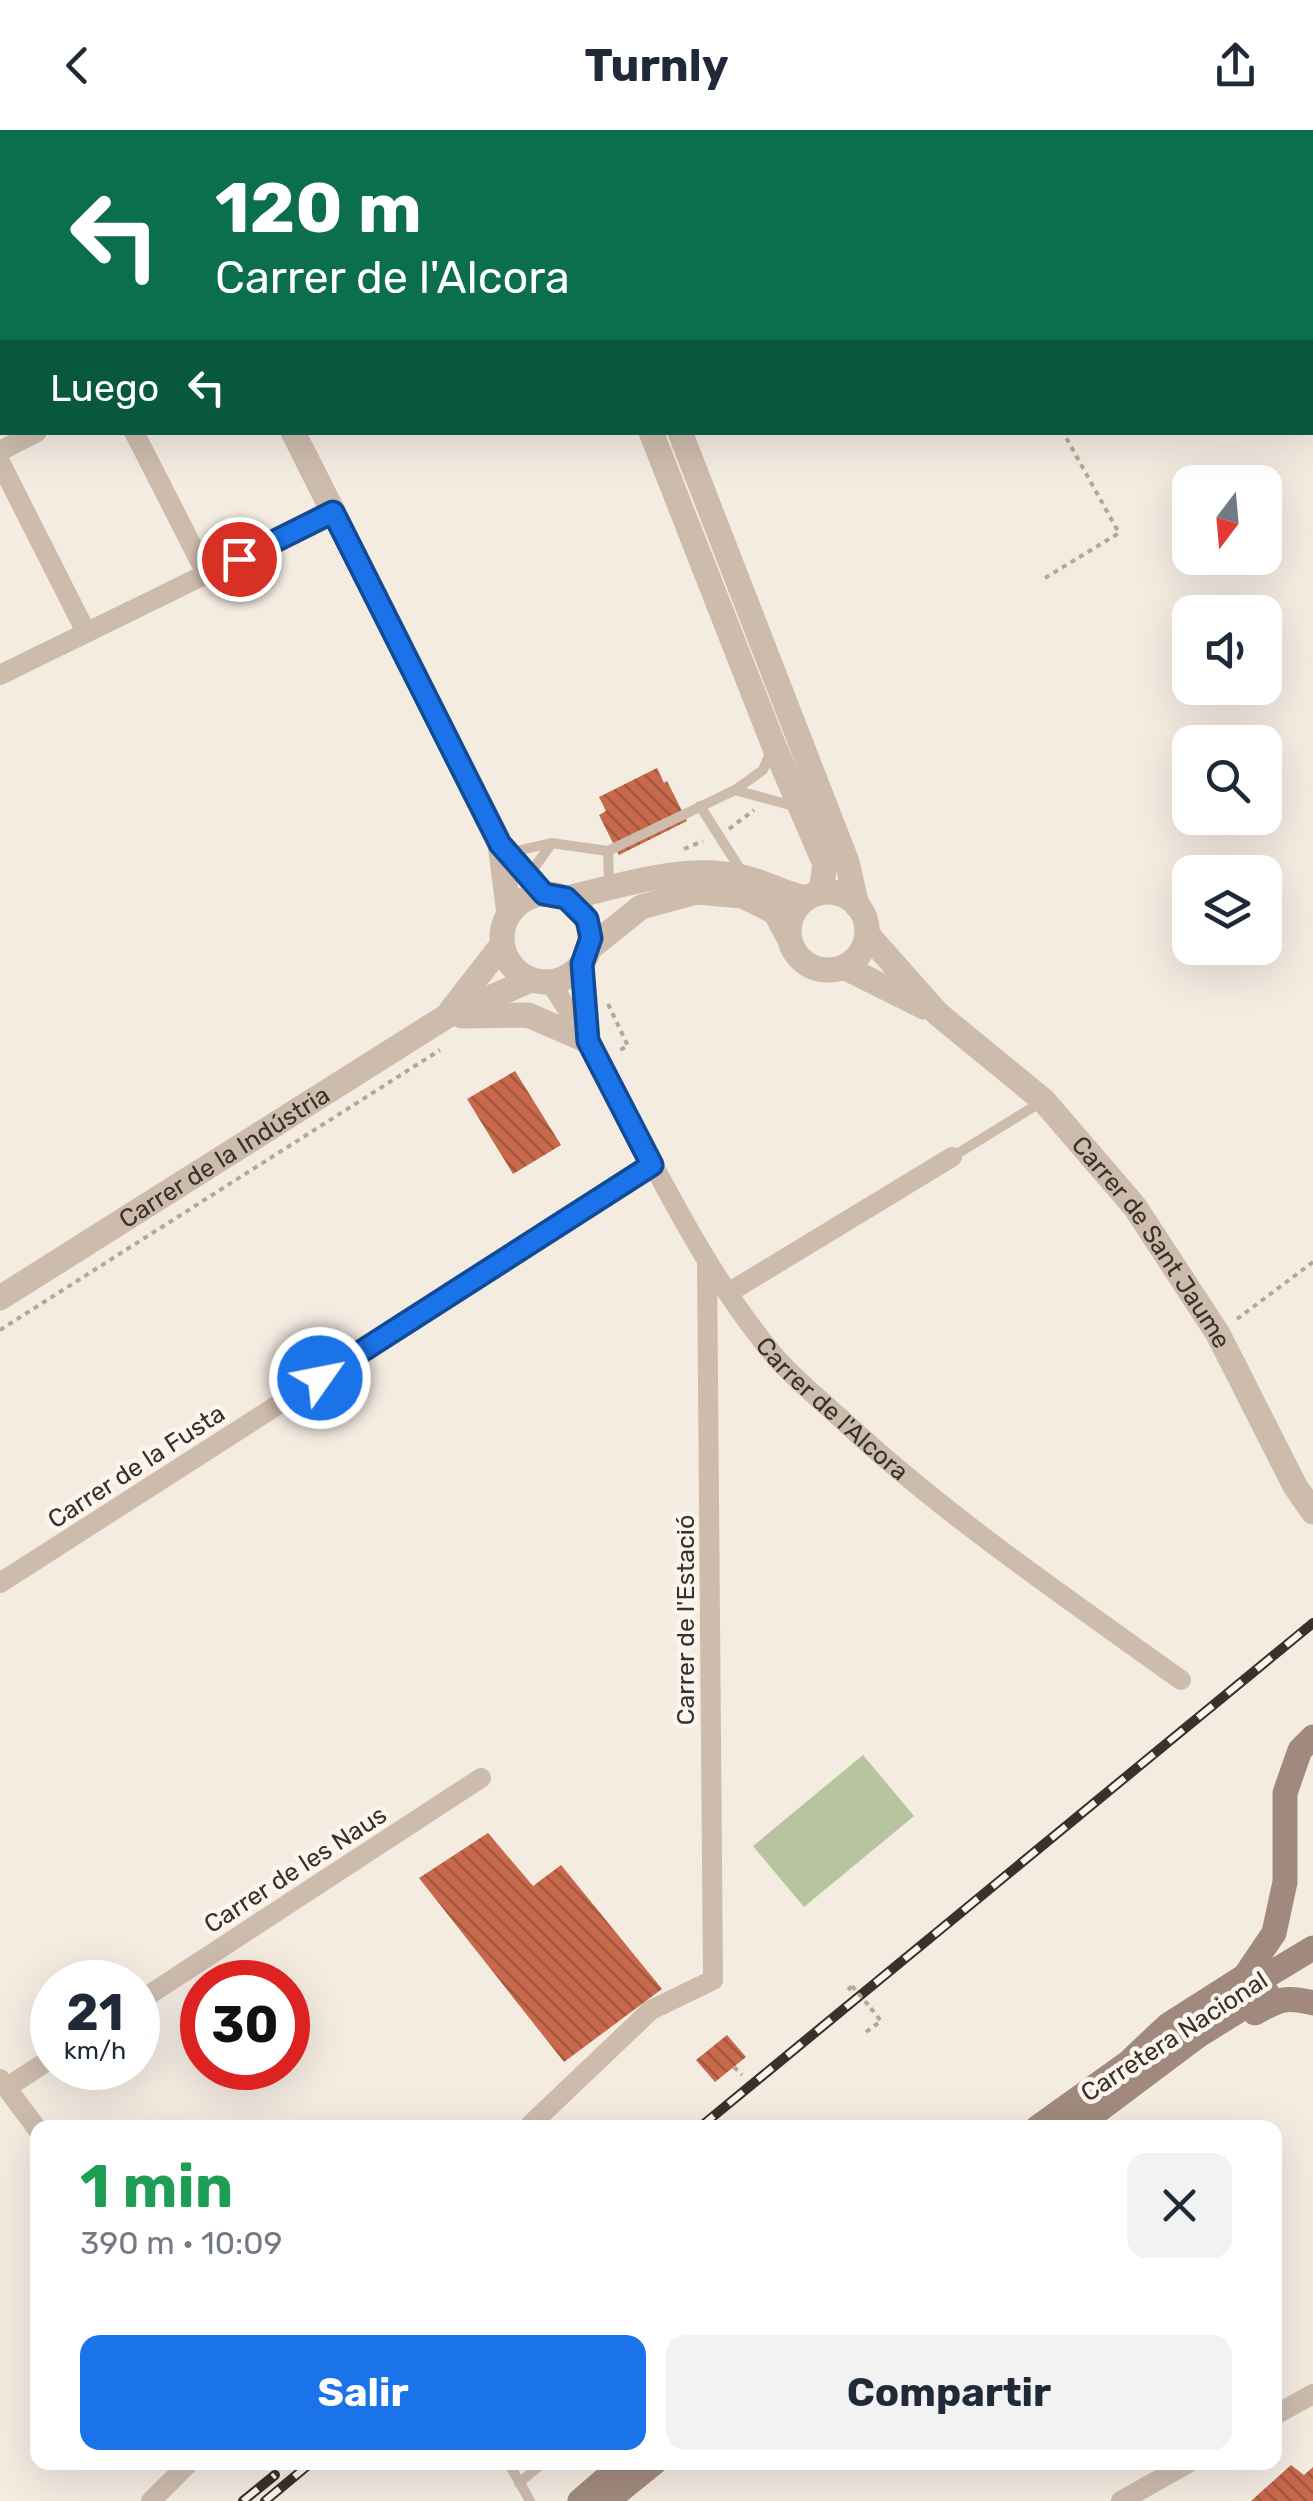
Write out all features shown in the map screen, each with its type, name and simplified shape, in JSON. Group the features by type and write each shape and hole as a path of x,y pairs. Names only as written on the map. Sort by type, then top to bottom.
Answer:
{"main road":[{"path":"1133,2058 1168,2025 1245,1976 1274,1933 1285,1882 1285,1794 1300,1750 1313,1737"},
{"name":"Carretera Nacional","path":"1048,2120 1133,2058 1313,1948"},
{"name":"Carretera Nacional","path":"1086,2120 1200,2035 1313,1965"},
{"path":"1159,2065 1186,2054 1278,1999 1313,2003"},
{"path":"580,2501 616,2470"},
{"path":"608,2501 646,2470"}],"street":[{"path":"0,450 30,435"},
{"path":"136,435 207,575"},
{"path":"294,435 504,848 546,889 587,919 586,956"},
{"path":"652,435 774,746 826,864 814,895 791,915 788,938"},
{"path":"681,435 847,862 857,906"},
{"path":"0,462 86,632"},
{"path":"0,675 333,512"},
{"path":"504,848 509,914"},
{"path":"674,874 745,877 786,894 835,892 857,906 867,934 860,954 844,967 832,970 809,966 800,959 774,912 743,896 697,892 641,907 586,956 569,977 540,981 510,964 502,944 509,914 520,902 546,889 610,888 674,874"},
{"name":"Carrer de Sant Jaume","path":"867,934 938,1014 1044,1101 1135,1207 1218,1334 1295,1486 1313,1512"},
{"name":"Carrer de la Indústria","path":"437,1023 502,944"},
{"name":"Carrer de l'Alcora","path":"586,956 594,1051"},
{"name":"Carrer de Sant Jaume","path":"844,967 938,1014"},
{"name":"Carrer de l'Alcora","path":"540,981 594,1051 652,1165 707,1260 774,1356 902,1476 1181,1680"},
{"name":"Carrer de la Indústria","path":"2,1292 437,1023 540,981"},
{"path":"437,1023 528,1015 594,1051"},
{"path":"728,1293 952,1157"},
{"name":"Carrer de la Fusta","path":"0,1583 652,1165"},
{"name":"Carrer de l'Estació","path":"535,2120 651,2010 712,1980 707,1260"},
{"name":"Carrer de les Naus","path":"160,1988 481,1778"},
{"path":"30,2069 3,2083 31,2120"},
{"path":"1282,2411 1313,2394"},
{"path":"151,2501 182,2470"},
{"path":"1121,2501 1176,2470"}],"lane":[{"path":"504,848 551,843 608,851 736,790 763,770 774,746"},
{"path":"736,790 802,808"},
{"path":"700,806 745,877"},
{"path":"546,889 551,843"},
{"path":"608,851 610,888"},
{"path":"952,1157 1044,1101"},
{"path":"512,2470 530,2501"},
{"path":"519,2483 534,2470"}],"path":[{"path":"1045,578 1119,533 1065,435"},
{"path":"674,874 671,854 718,834 769,799"},
{"path":"594,1051 628,1046 607,1002"},
{"path":"0,1330 440,1051 437,1023"},
{"path":"1218,1334 1313,1262"},
{"path":"850,1988 881,2021 866,2032"},
{"path":"734,2066 742,2076"}],"green space":[{"path":"863,1755 914,1816 804,1907 753,1846"}],"building":[{"path":"657,768 687,821 619,855 599,815 606,811 599,797"},
{"path":"515,1071 561,1145 513,1174 467,1099"},
{"path":"488,1833 533,1886 561,1865 662,1989 564,2062 419,1878"},
{"path":"727,2035 746,2057 715,2082 696,2060"},
{"path":"1291,2465 1304,2475 1313,2467 1313,2501 1251,2501"}],"railway":[{"path":"709,2120 1313,1623"},
{"path":"265,2501 302,2470"},
{"path":"243,2501 275,2475"}],"route":[{"path":"239,559 333,512 500,844 544,894 566,898 587,919 590,948 582,964 588,1041 652,1165 320,1378"}]}
